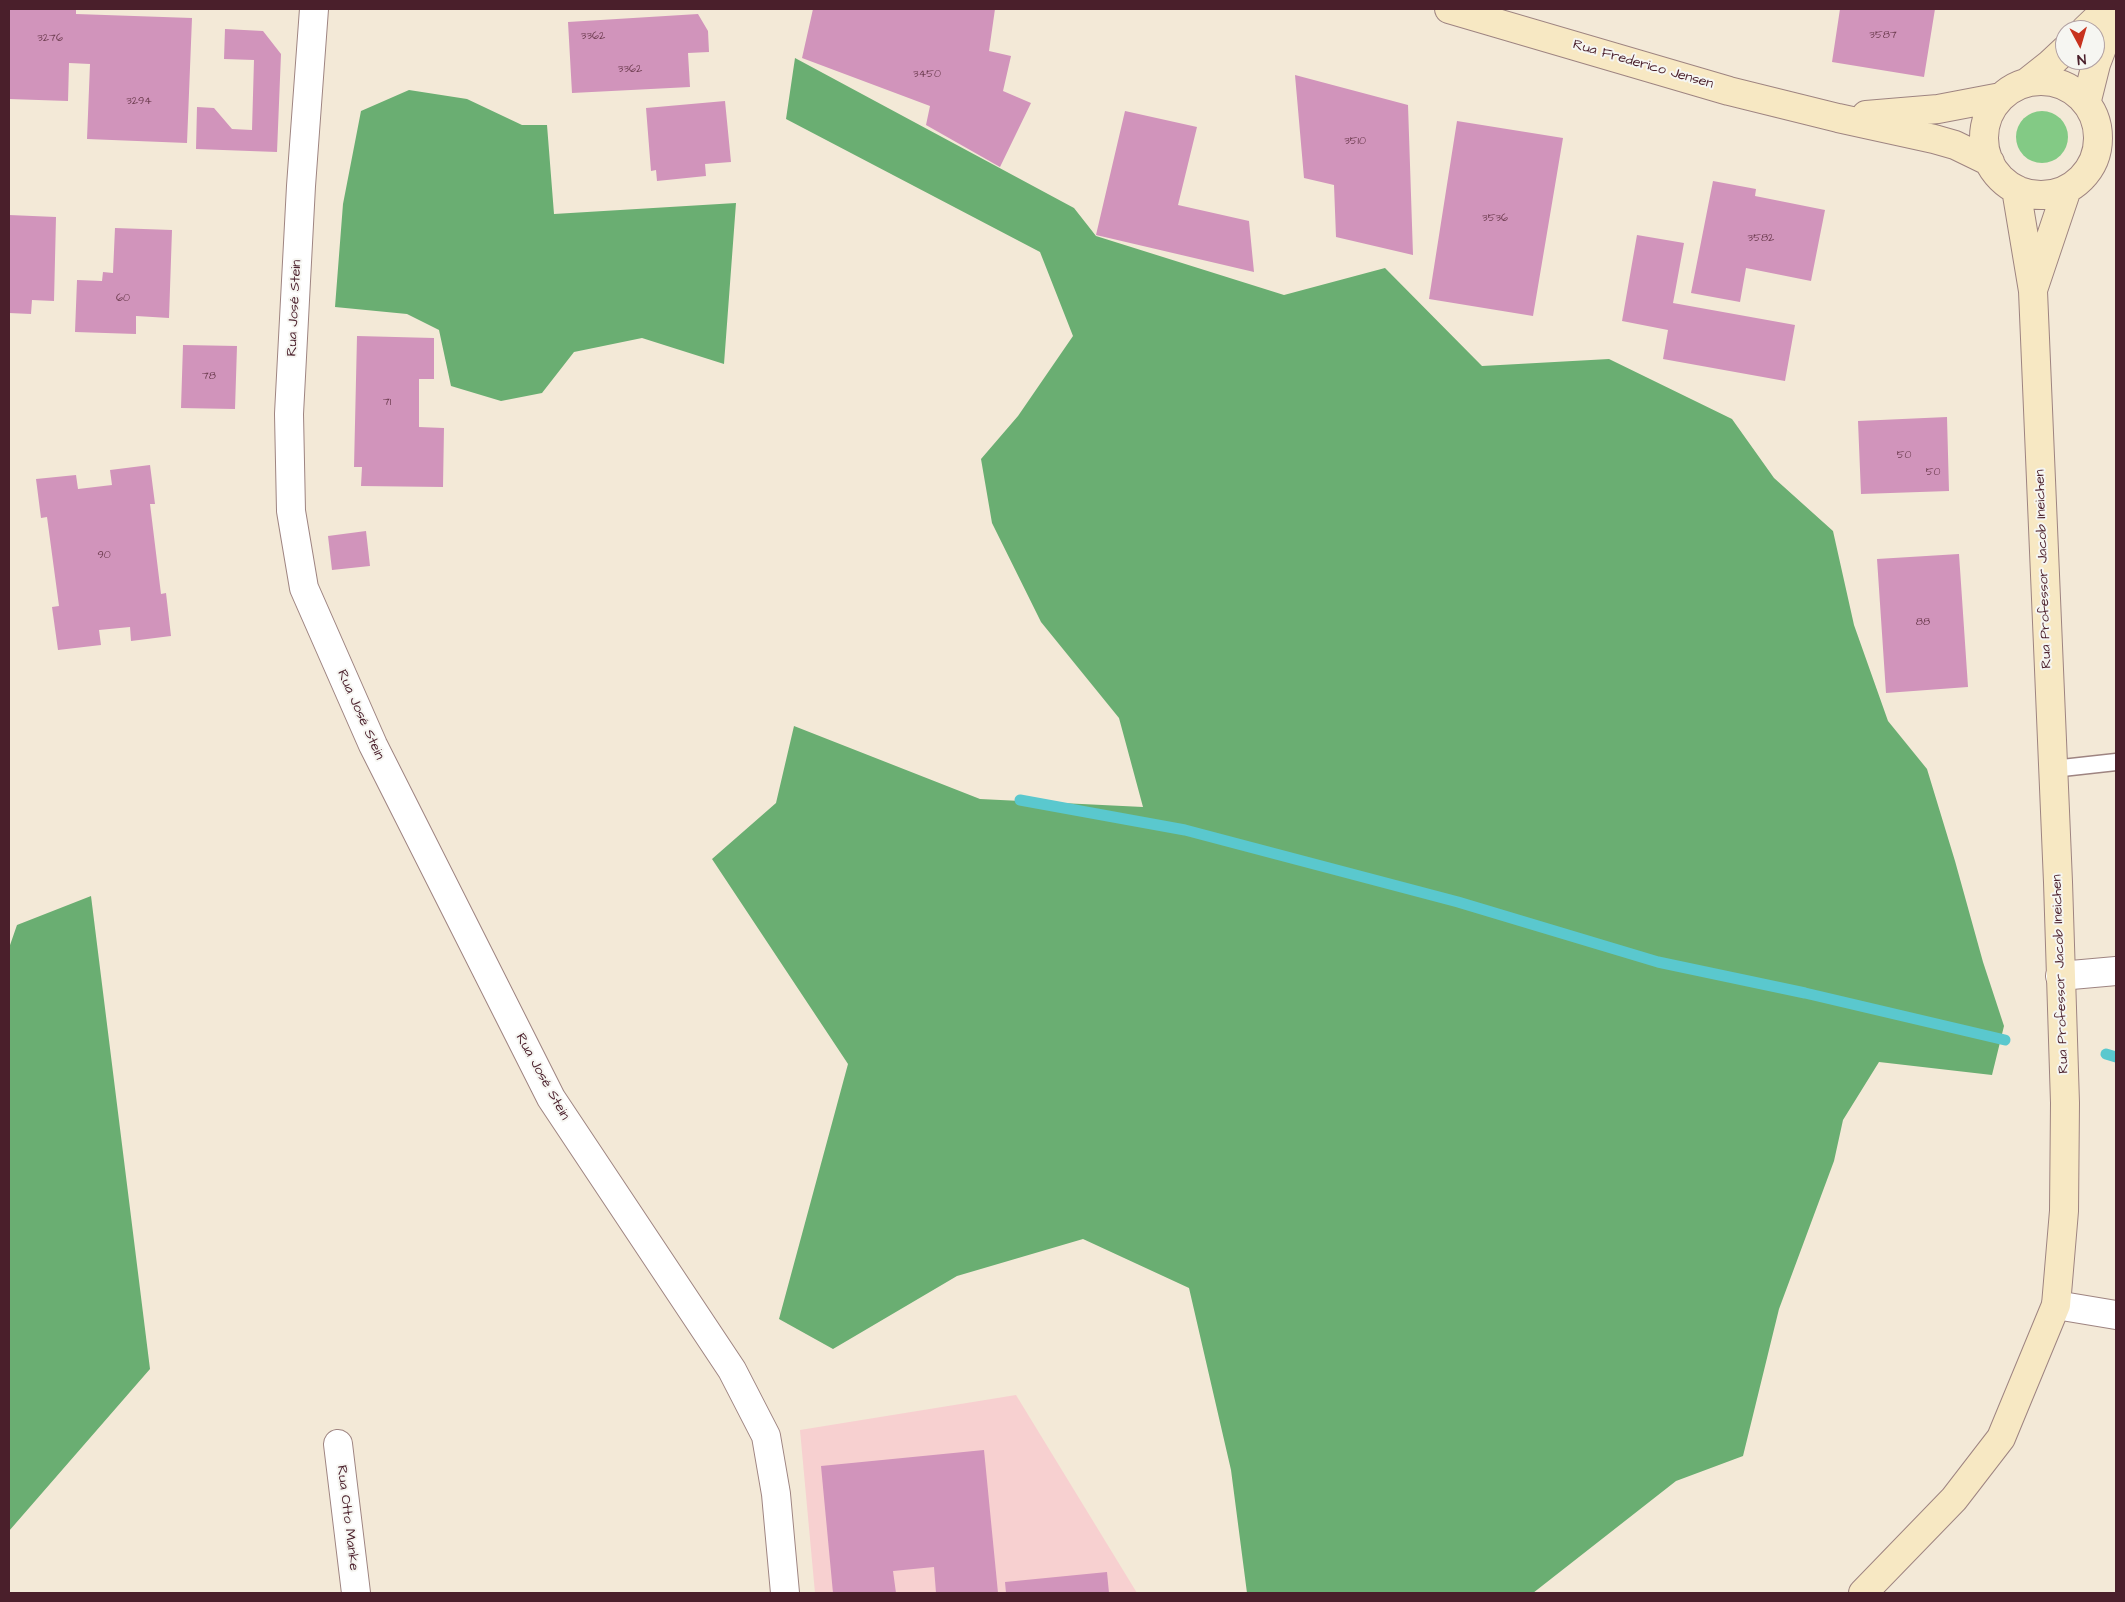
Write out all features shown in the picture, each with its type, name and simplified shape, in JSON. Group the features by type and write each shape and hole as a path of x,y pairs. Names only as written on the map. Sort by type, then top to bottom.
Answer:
{"main road":[{"name":"Rua Frederico Jensen","path":"1449,9 1729,91 1934,139 1955,145 1990,162"},
{"path":"2095,20 2107,9"},
{"path":"2087,100 2106,35 2116,17"},
{"path":"2026,83 2055,58"},
{"path":"2047,81 2068,87 2087,100 2098,127 2099,141 2096,156 2089,169 2079,180 2067,189 2050,194 2033,194 2016,189 2001,178 1990,162 1984,146 1985,128 1991,111 2001,97 2013,88 2026,83 2047,81"},
{"name":"Rua Frederico Jensen","path":"1838,118 1938,108 2001,97"},
{"name":"Rua Professor Jacob Ineichen","path":"1863,1593 1954,1499 2001,1438 2056,1305 2065,1192 2065,1103 2033,291 2016,189"},
{"name":"Rua Professor Jacob Ineichen","path":"2033,291 2067,189"}],"street":[{"name":"Rua José Stein","path":"314,9 301,186 289,414 291,511 304,588 373,745 551,1098 732,1370 766,1436 776,1494 785,1593"},
{"path":"2060,976 2116,971"},
{"path":"2056,1305 2116,1315"},
{"name":"Rua Otto Manke","path":"338,1444 356,1593"}],"lane":[{"path":"2053,769 2116,762"}],"shaded area":[{"path":"1016,1395 1137,1593 815,1593 800,1430"}],"green space":[{"path":"795,58 1074,208 1096,236 1284,295 1385,268 1482,366 1609,359 1732,419 1774,478 1833,531 1854,625 1888,721 1927,769 1983,962 2004,1026 1992,1075 1879,1062 1843,1120 1834,1161 1779,1309 1743,1456 1676,1481 1533,1593 1247,1593 1231,1470 1189,1288 1083,1239 957,1276 833,1349 779,1319 848,1064 712,859 776,803 794,726 980,799 1143,807 1119,718 1041,622 992,523 981,459 1018,416 1073,336 1040,252 786,119"},
{"path":"409,90 467,99 522,125 547,125 554,214 736,203 724,364 642,338 574,352 542,393 501,401 451,386 439,330 407,314 335,307 343,204 361,111"},
{"path":"2037,111 2047,111 2061,118 2068,132 2068,142 2061,156 2047,163 2037,163 2027,159 2020,152 2016,142 2016,132 2020,122 2027,115"},
{"path":"91,896 150,1369 9,1531 9,948 17,925"}],"building":[{"path":"9,9 76,9 76,14 192,18 187,143 87,139 90,64 69,63 68,101 9,99"},
{"path":"813,9 995,9 989,51 1011,56 1003,91 1031,103 1000,167 926,125 930,106 802,58"},
{"path":"1840,9 1935,9 1924,77 1832,62"},
{"path":"698,14 708,31 709,52 688,53 690,87 572,93 568,22"},
{"path":"225,29 263,31 281,54 277,152 196,149 197,107 214,108 232,129 252,130 254,60 224,59"},
{"path":"1295,75 1408,105 1413,255 1336,237 1334,185 1304,178"},
{"path":"725,101 731,162 705,164 706,176 657,181 656,170 651,171 646,108"},
{"path":"1125,111 1197,127 1178,205 1249,221 1254,272 1096,235"},
{"path":"1457,121 1563,138 1533,316 1429,299"},
{"path":"1713,181 1756,189 1755,196 1825,210 1811,281 1746,268 1740,302 1691,293"},
{"path":"9,215 56,217 54,301 32,300 31,314 9,313"},
{"path":"115,228 172,230 169,318 136,316 136,334 75,332 77,280 102,281 103,272 113,273"},
{"path":"1637,235 1684,243 1673,303 1795,325 1785,381 1663,359 1668,330 1622,321"},
{"path":"357,336 434,338 434,379 419,379 419,427 444,428 443,487 361,486 362,467 354,467"},
{"path":"183,345 237,346 235,409 181,408"},
{"path":"1947,417 1949,491 1861,494 1858,421"},
{"path":"150,465 155,504 150,504 161,594 166,593 171,636 131,641 130,627 99,630 101,645 58,650 52,607 59,606 47,517 41,518 36,479 76,475 78,489 112,485 110,470"},
{"path":"366,531 370,566 332,570 328,536"},
{"path":"1959,554 1968,687 1886,693 1877,559"},
{"path":"984,1450 998,1593 936,1593 934,1567 893,1571 896,1593 833,1593 821,1466"},
{"path":"1107,1572 1109,1593 1006,1593 1005,1582"}],"waterway":[{"path":"1020,800 1185,830 1458,902 1658,962 1805,993 2005,1040"},
{"path":"2106,1054 2116,1057"}]}
